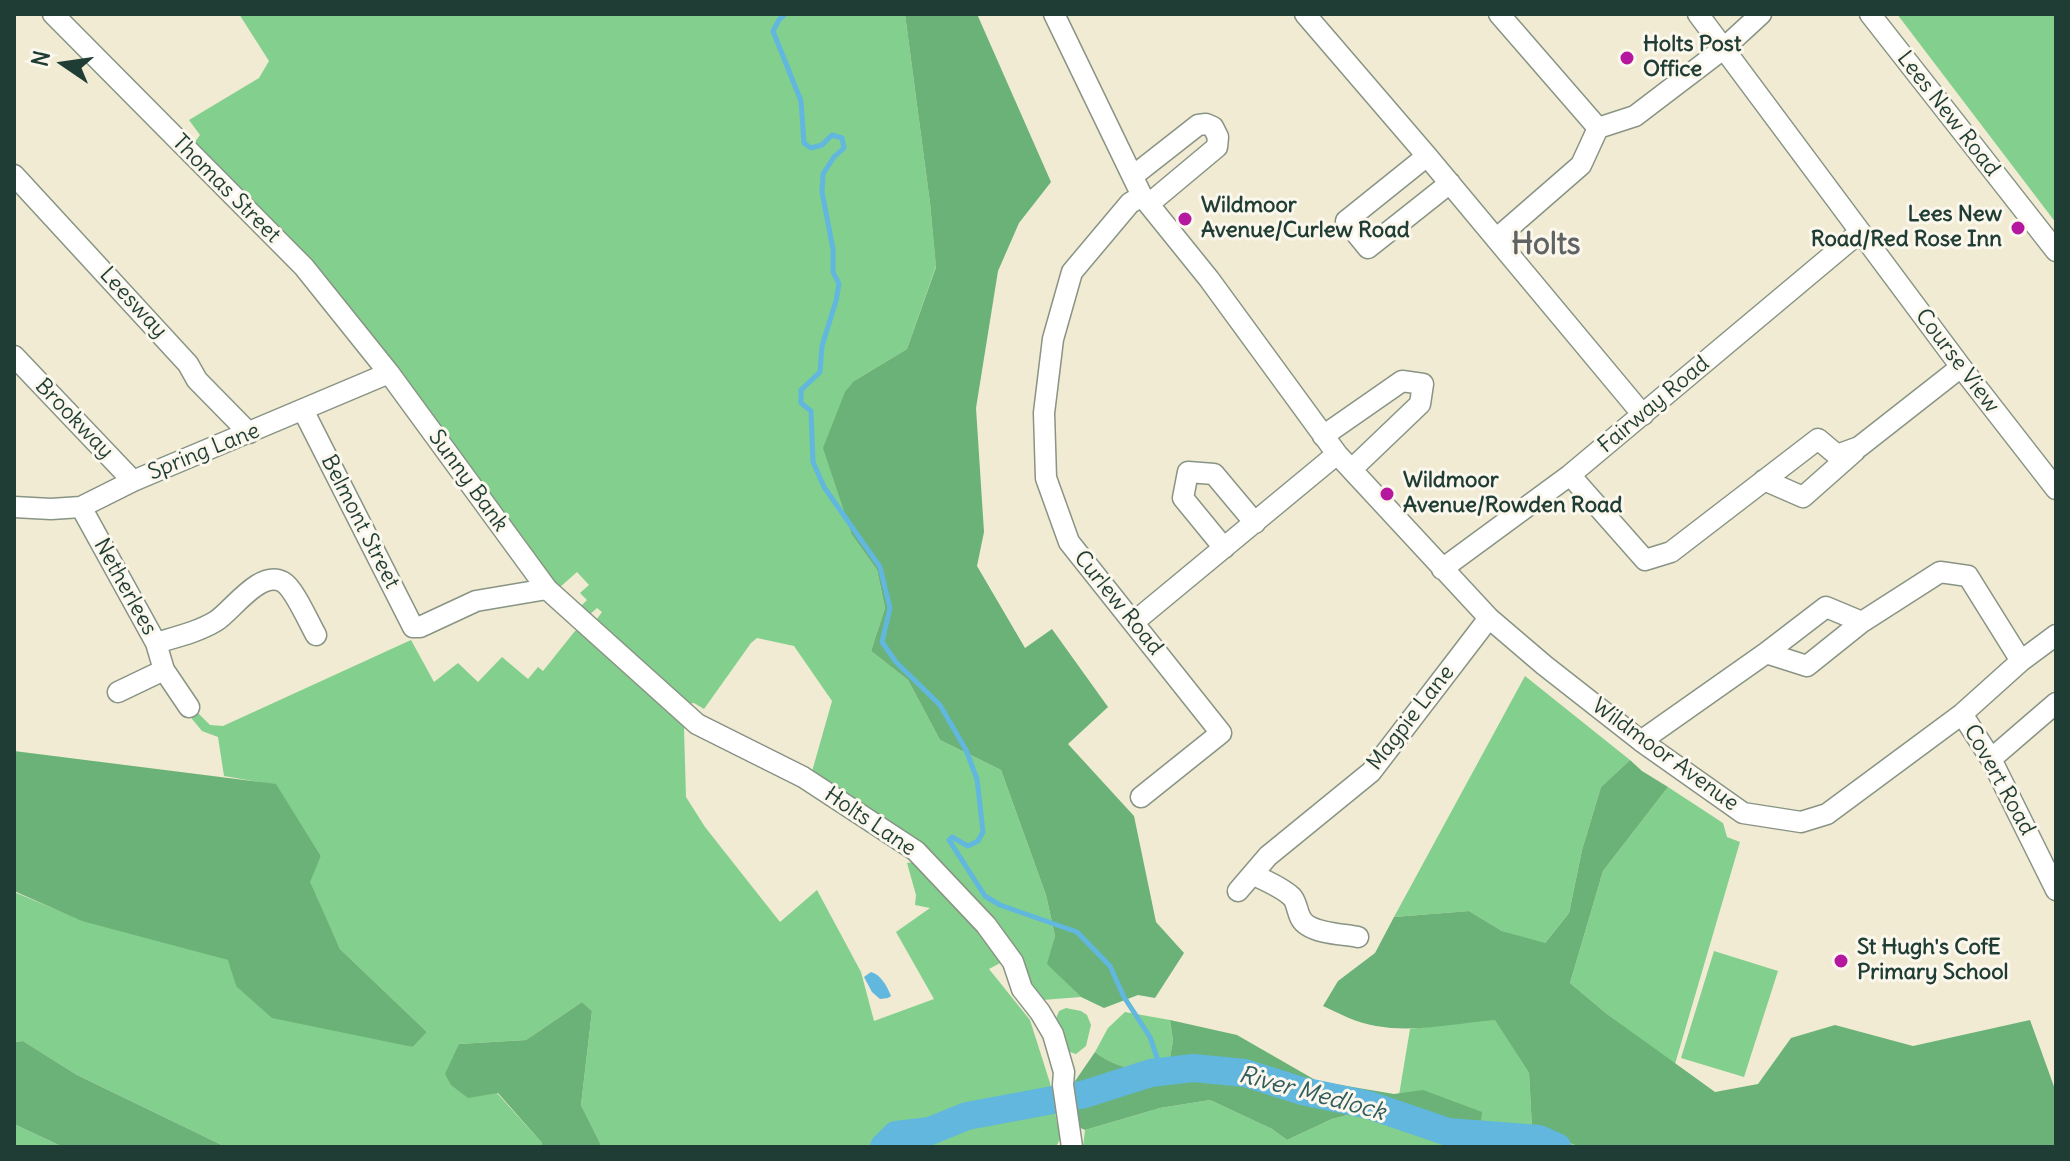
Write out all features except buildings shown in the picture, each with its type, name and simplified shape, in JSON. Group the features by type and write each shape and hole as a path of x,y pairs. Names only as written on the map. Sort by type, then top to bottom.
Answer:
{"street":[{"name":"Thomas Street","path":"53,14 304,267 389,373"},
{"name":"Wildmoor Avenue","path":"1054,14 1146,199 1345,462 1489,618 1641,741 1743,813 1801,822 1827,814 1962,714 2021,661 2056,635"},
{"path":"1305,14 1643,415"},
{"path":"1499,14 1598,128"},
{"name":"Course View","path":"1698,14 1961,367 2056,489"},
{"path":"1496,239 1581,165 1598,128 1635,116 1723,49 1761,14"},
{"name":"Lees New Road","path":"1870,14 2056,251"},
{"path":"1133,176 1198,125 1213,127 1218,137 1217,147 1146,199"},
{"path":"1427,156 1346,221 1368,248 1450,183"},
{"name":"Leesway","path":"14,175 188,364 197,380 249,433"},
{"name":"Curlew Road","path":"1141,797 1221,733 1069,542 1046,478 1044,413 1053,339 1072,272 1130,203 1146,199"},
{"name":"Fairway Road","path":"1442,569 1570,475 1860,232"},
{"name":"Brookway","path":"14,356 133,481"},
{"path":"1764,480 1803,497 1859,447 1961,367"},
{"name":"Spring Lane","path":"14,507 81,507 133,481 389,373"},
{"name":"Sunny Bank","path":"389,373 547,589"},
{"path":"1134,622 1255,523 1345,462 1420,404 1423,384 1402,381 1323,436"},
{"name":"Belmont Street","path":"303,410 413,627 420,627 476,601 547,589"},
{"path":"1570,475 1645,560 1671,552 1818,439 1837,455 1859,447"},
{"path":"1224,548 1183,498 1188,472 1214,474 1255,523"},
{"name":"Netherlees","path":"81,507 156,643 164,670 189,707"},
{"path":"1766,653 1807,666 1862,622 1940,572 1968,576 2021,661"},
{"path":"156,643 217,621 248,591 264,582 279,580 287,584 316,635"},
{"name":"Holts Lane","path":"547,589 697,724 803,777 916,851 926,861 986,925 1013,962 1022,989 1053,1034 1064,1072 1072,1147"},
{"path":"1641,741 1826,607 1862,622"},
{"name":"Magpie Lane","path":"1238,891 1268,856 1371,772 1489,618"},
{"path":"118,692 164,670"},
{"path":"1991,759 2056,703"},
{"name":"Covert Road","path":"1962,714 1991,759 2056,890"},
{"path":"1253,874 1290,895 1306,925 1358,937"}],"green space":[{"path":"239,14 905,14 936,266 907,349 854,381 852,535 877,570 885,608 871,651 908,680 940,740 1001,770 1046,895 1055,936 1048,964 1081,997 1042,1000 1030,991 1011,943 811,775 832,701 794,646 757,638 704,709 694,703 681,705 594,623 602,612 597,608 588,616 579,608 587,600 580,593 589,585 577,572 559,588 192,146 200,135 189,120 259,78 269,61"},
{"path":"905,14 977,14 1051,182 1019,223 998,271 976,408 984,532 977,566 1025,648 1052,629 1108,707 1068,744 1134,816 1156,922 1184,953 1155,998 1138,995 1104,1008 1081,997 1047,964 1055,936 1046,895 1001,770 940,740 908,680 871,651 885,608 877,570 852,535 823,448 845,392 854,381 907,349 936,267"},
{"path":"1897,14 2056,14 2056,223"},
{"path":"581,628 686,726 686,797 705,827 780,922 817,890 861,972 874,1021 934,999 896,932 930,908 915,905 916,895 907,863 922,861 1004,961 989,969 1030,1020 1050,1083 1057,1123 1061,1128 1056,1147 602,1147 581,1105 592,1011 582,1002 526,1040 459,1044 542,1143 542,1147 226,1147 77,1075 23,1041 14,1042 14,892 79,919 229,960 236,986 413,1047 427,1032 340,949 309,882 321,856 276,785 224,776 218,737 202,731 188,714 194,709 210,725 223,726 411,640 434,682 458,663 478,682 502,657 528,679 538,667 543,671 575,631"},
{"path":"1525,676 1630,760 1601,787 1582,850 1569,913 1544,944 1502,931 1469,911 1394,917"},
{"path":"14,751 276,784 321,856 310,882 340,949 427,1032 413,1047 272,1018 236,986 228,960 82,921 14,891"},
{"path":"1630,760 1668,787 1603,871 1570,983 1607,1014 1715,1092 1758,1084 1791,1038 1835,1025 1913,1046 2030,1020 2056,1092 2056,1147 1580,1147 1532,1128 1529,1073 1495,1020 1391,1028 1362,1023 1323,1006 1338,981 1375,953 1394,917 1469,911 1502,931 1545,943 1569,913 1582,850 1601,787"},
{"path":"1668,787 1723,823 1727,837 1740,842 1675,1064 1570,983 1603,871"},
{"path":"1714,951 1778,971 1744,1077 1681,1058"},
{"path":"582,1002 592,1011 581,1105 602,1147 542,1147 542,1143 498,1093 468,1098 451,1085 445,1074 459,1044 526,1040"},
{"path":"1066,1008 1087,1015 1091,1025 1086,1046 1076,1054 1067,1051 1055,1021 1059,1011"},
{"path":"1125,1012 1170,1020 1173,1041 1170,1057 1141,1072 1111,1062 1095,1052 1108,1028"},
{"path":"1495,1019 1529,1073 1532,1128 1580,1147 1083,1147 1085,1130 1160,1108 1210,1100 1272,1129 1287,1140 1332,1119 1355,1113 1438,1135 1399,1095 1410,1029"},
{"path":"1170,1020 1237,1035 1317,1081 1394,1094 1423,1090 1482,1112 1480,1128 1438,1135 1355,1113 1332,1119 1287,1140 1272,1129 1210,1100 1160,1108 1085,1130 1076,1126 1071,1087 1095,1052 1111,1062 1141,1072 1170,1057 1173,1041"},
{"path":"23,1041 77,1075 226,1147 63,1147 14,1124 14,1042"},
{"path":"14,1124 63,1147 14,1147"}],"water":[{"path":"871,972 881,978 891,996 880,999 872,992 864,977"}],"waterway":[{"path":"785,14 773,31 801,101 804,143 811,148 822,145 832,135 842,138 844,148 823,174 822,192 833,249 833,272 839,284 836,301 822,346 820,372 801,390 801,403 811,411 813,462 824,487 880,567 890,608 882,642 896,662 940,705 966,750 977,779 983,832 978,841 968,846 952,837 949,840 985,896 1000,905 1077,932 1110,966 1124,997 1150,1037 1162,1072"},
{"name":"River Medlock","path":"884,1147 896,1135 930,1131 967,1116 1085,1094 1151,1073 1193,1068 1245,1073 1302,1091 1369,1105 1448,1132 1539,1139 1557,1147"}],"place":[{"name":"Holts Post Office","path":"1627,58"},
{"name":"Wildmoor Avenue/Curlew Road","path":"1185,219"},
{"name":"Lees New Road/Red Rose Inn","path":"2018,228"},
{"name":"Wildmoor Avenue/Rowden Road","path":"1387,494"},
{"name":"St Hugh's CofE Primary School","path":"1841,961"}],"district":[{"name":"Holts","path":"1546,245"}]}
